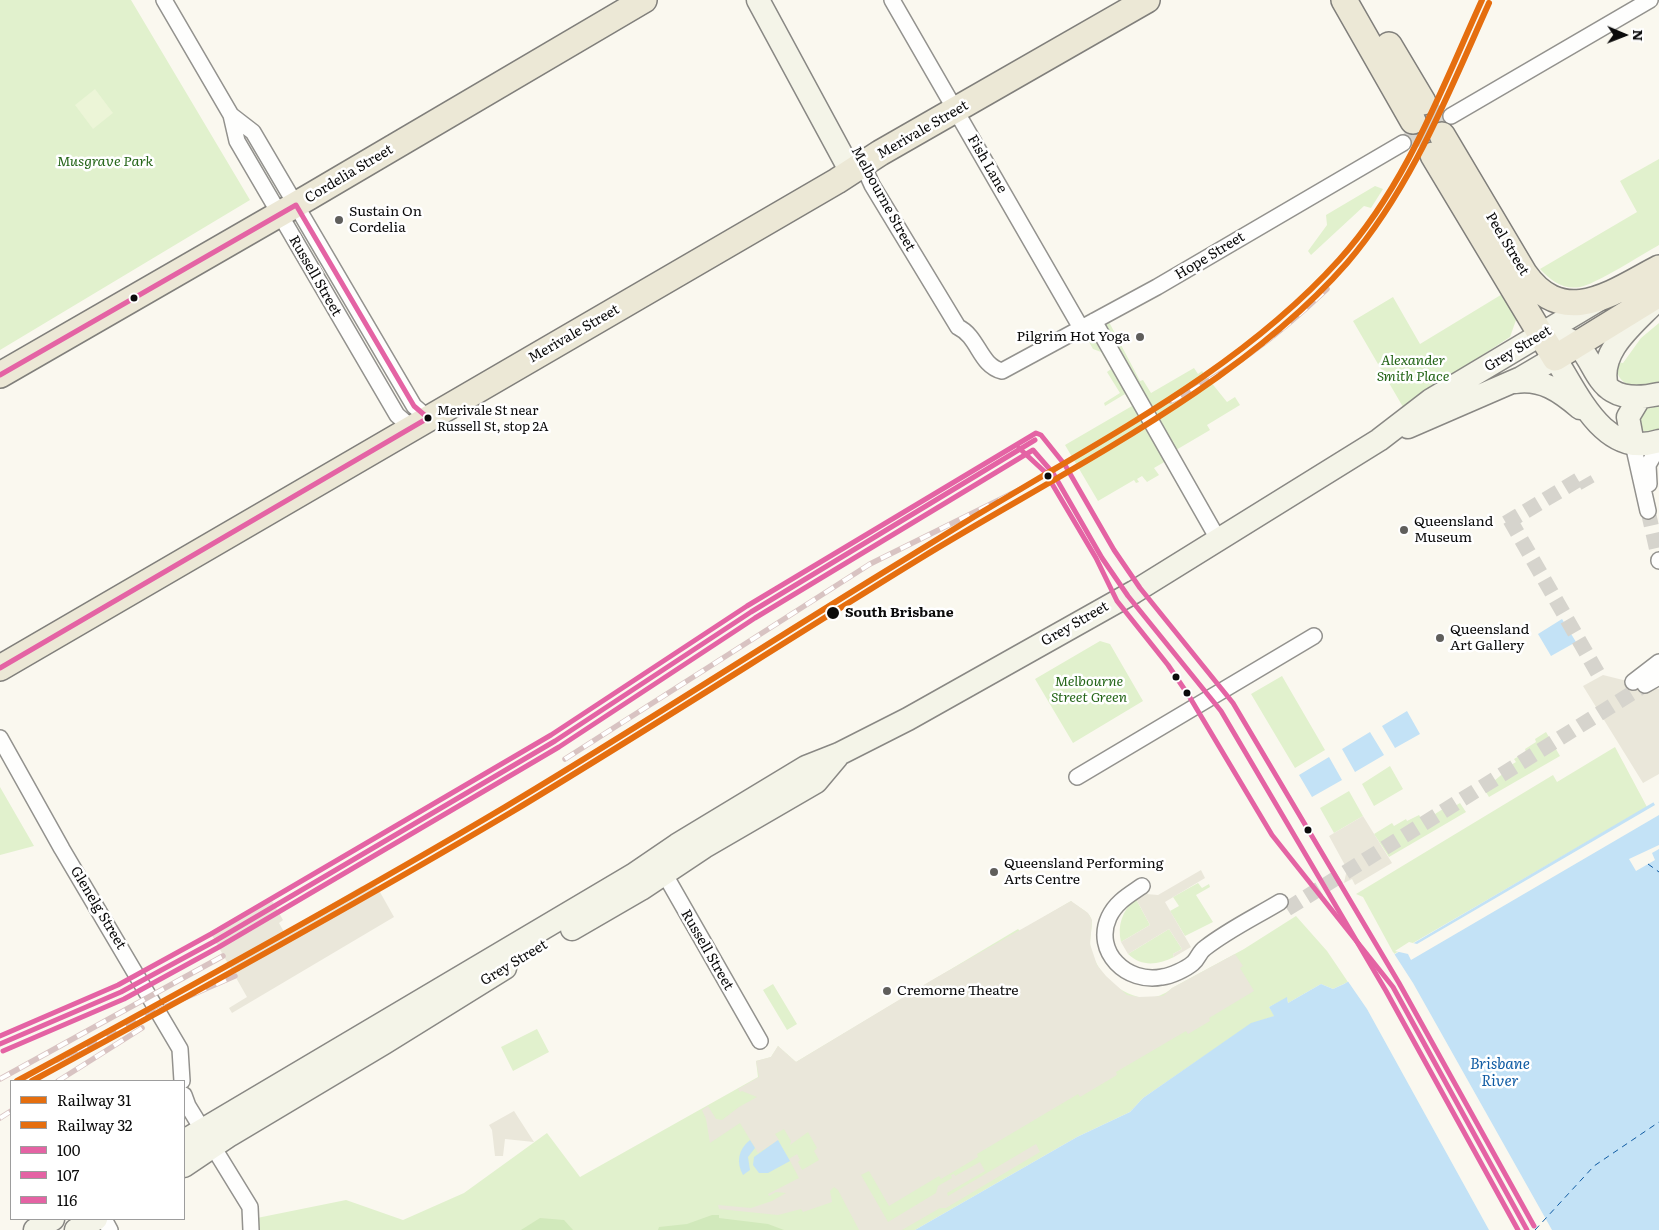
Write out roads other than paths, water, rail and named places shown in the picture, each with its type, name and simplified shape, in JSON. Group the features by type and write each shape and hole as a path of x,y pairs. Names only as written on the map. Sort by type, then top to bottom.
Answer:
{"main road":[{"name":"Cordelia Street","path":"0,375 644,0"},
{"name":"Merivale Street","path":"0,668 1147,0"},
{"path":"1344,0 1413,122"},
{"path":"1363,0 1413,122"},
{"name":"Peel Street","path":"1442,135 1524,273 1537,289 1552,299 1568,304 1588,302 1605,296"},
{"name":"Peel Street","path":"1442,135 1541,335 1555,358"},
{"name":"Grey Street","path":"1605,296 1659,268"},
{"name":"Grey Street","path":"1555,358 1659,296"}],"street":[{"name":"Russell Street","path":"164,0 231,116 253,132 288,209 414,406 420,423"},
{"name":"Melbourne Street","path":"758,0 857,168 876,192 958,327 968,332 986,361 997,370 1006,371 1015,366"},
{"name":"Melbourne Street","path":"774,0 857,168"},
{"name":"Fish Lane","path":"892,0 956,111 1182,473 1218,539"},
{"path":"1442,135 1650,0"},
{"name":"Hope Street","path":"1015,366 1157,287 1413,122"},
{"name":"Grey Street","path":"185,1164 200,1139 633,875 660,866 806,767 839,754 940,702 1134,592 1382,438 1432,400 1605,296"},
{"path":"1607,387 1605,368 1608,357 1624,335 1659,296"},
{"path":"1541,335 1566,338 1578,344 1598,377 1607,387 1624,395 1649,395"},
{"path":"1555,358 1603,428"},
{"name":"Grey Street","path":"1382,438 1510,383 1555,358"},
{"path":"1510,383 1532,380 1553,387 1619,440 1633,444 1659,441"},
{"path":"1649,395 1628,417 1633,444 1651,510 1648,465 1659,446"},
{"path":"1077,776 1314,636"},
{"path":"1659,662 1639,684 1659,677"},
{"name":"Glenelg Street","path":"0,738 62,850 180,1049 182,1080"},
{"name":"Russell Street","path":"660,866 760,1041"},
{"path":"1142,886 1122,900 1108,920 1105,939 1113,960 1123,970 1135,976 1166,977 1194,962 1205,947 1247,928 1284,905"},
{"path":"185,1098 200,1139 242,1193 250,1208 251,1225"},
{"path":"34,1230 51,1220"},
{"path":"76,1230 94,1220"}],"water":[{"path":"1562,619 1576,642 1551,656 1538,634"},
{"path":"1407,711 1420,734 1395,748 1382,726"},
{"path":"1370,732 1384,755 1355,772 1342,749"},
{"path":"1329,757 1342,780 1312,797 1299,775"},
{"name":"Brisbane River","path":"1659,799 1659,1230 915,1230 1077,1137 1130,1112 1143,1098 1251,1023 1274,1016 1269,1007 1287,997 1288,1003 1321,984 1333,989 1344,984"},
{"path":"750,1140 755,1148 748,1157 750,1170 743,1175 739,1165 739,1156"},
{"path":"778,1140 790,1161 768,1173 759,1173 753,1165 754,1157"}],"tunnel":[{"path":"1423,102 1442,135"},
{"path":"1436,124 1451,116"},
{"path":"1413,121 1433,155"},
{"path":"1403,143 1420,132"},
{"path":"1506,523 1583,477 1588,486"},
{"path":"1648,511 1659,560"},
{"path":"1510,520 1600,677"},
{"path":"1287,909 1645,685"}],"railway":[{"path":"1171,401 1213,378 1253,351 1291,322 1327,289"},
{"path":"565,759 870,564 1021,489"},
{"path":"0,1079 223,956"},
{"path":"57,1060 180,1000 235,976"},
{"path":"60,1080 142,1028"},
{"path":"0,1118 10,1112"}],"rail line":[{"name":"31","path":"19,1080 262,946 505,807 938,539 1124,428 1238,352 1307,293 1339,260 1384,201 1420,136 1482,0"},
{"name":"32","path":"34,1080 153,1016 392,882 510,813 921,558 1146,425 1201,389 1254,350 1303,308 1347,263 1391,203 1427,139 1489,3"}],"place":[{"name":"Sustain On Cordelia","path":"339,220"},
{"name":"Pilgrim Hot Yoga","path":"1140,337"},
{"name":"Merivale St near Russell St, stop 2A","path":"428,418"},
{"name":"Queensland Museum","path":"1404,530"},
{"name":"South Brisbane","path":"833,613"},
{"name":"Queensland Art Gallery","path":"1440,638"},
{"name":"Queensland Performing Arts Centre","path":"994,872"},
{"name":"Cremorne Theatre","path":"887,991"}],"park label":[{"name":"Musgrave Park","path":"105,162"},
{"name":"Alexander Smith Place","path":"1413,370"},
{"name":"Melbourne Street Green","path":"1089,690"}]}
